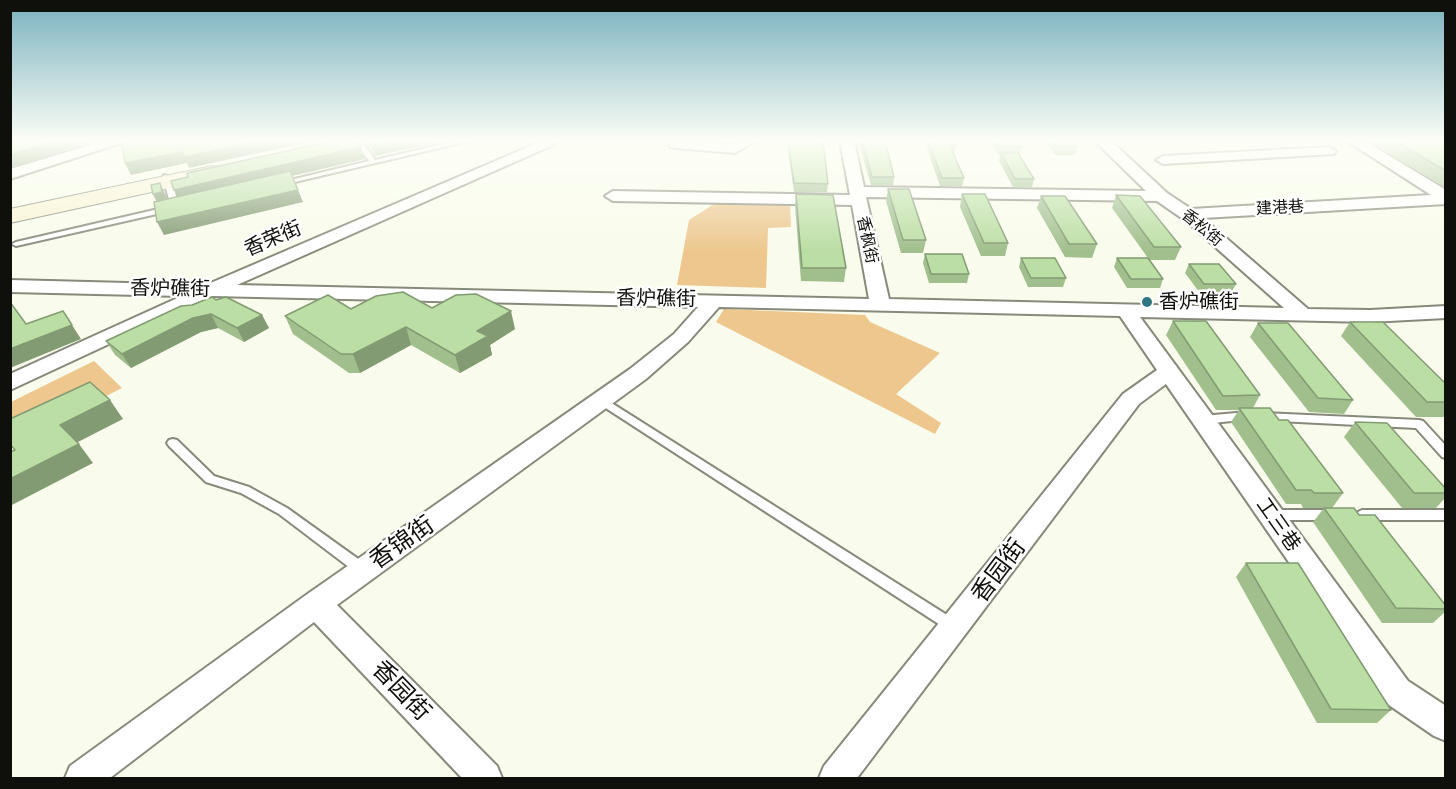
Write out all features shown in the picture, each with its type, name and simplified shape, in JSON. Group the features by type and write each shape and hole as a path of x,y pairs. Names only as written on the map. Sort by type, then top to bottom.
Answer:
{"street":[{"path":"10,211 173,178"},
{"name":"香荣街","path":"10,383 210,290 470,178"},
{"name":"香枫街","path":"854,178 880,304"},
{"name":"香松街","path":"1141,178 1302,314"},
{"path":"1413,178 1446,198"},
{"path":"10,216 168,179"},
{"path":"613,196 1161,196"},
{"name":"建港巷","path":"1186,214 1446,198"},
{"name":"香炉礁街","path":"10,286 1370,316 1446,312"},
{"name":"香锦街","path":"82,778 316,604 638,374 681,338 714,301"},
{"name":"工三巷","path":"1125,310 1397,692 1445,724"},
{"name":"香园街","path":"836,778 1131,399 1169,372"},
{"name":"香园街","path":"316,604 485,778"}],"lane":[{"path":"268,186 304,178"},
{"path":"168,179 175,207"},
{"path":"16,244 186,205"},
{"path":"602,401 955,628"},
{"path":"1203,420 1240,416 1419,424 1446,454"},
{"path":"173,443 210,479 245,490 283,511 363,570"},
{"path":"1271,515 1446,515"}],"shaded area":[{"path":"717,202 790,204 791,227 768,228 766,288 677,285 689,220"},
{"path":"724,309 865,315 870,322 940,353 896,394 941,423 935,434 716,322"},
{"path":"94,361 122,388 11,444 11,402"}],"building":[{"path":"185,178 227,178 174,190 171,181"},
{"path":"260,178 293,178 298,190 157,222 154,202"},
{"path":"793,178 827,178 828,184 794,183"},
{"path":"160,183 162,192 153,194 151,185"},
{"path":"888,189 909,189 926,240 903,240"},
{"path":"796,194 833,195 846,268 802,268"},
{"path":"962,194 985,194 1008,243 984,243"},
{"path":"1116,195 1140,196 1181,247 1154,247"},
{"path":"1041,196 1065,196 1097,244 1069,244"},
{"path":"925,254 962,254 969,274 931,274"},
{"path":"1021,258 1055,258 1066,278 1031,278"},
{"path":"1117,258 1148,258 1163,279 1131,279"},
{"path":"1189,264 1219,264 1236,284 1204,284"},
{"path":"403,292 432,308 456,295 476,294 511,311 477,331 488,336 455,355 406,327 353,354 341,354 285,316 328,295 351,309 376,296"},
{"path":"212,297 216,300 226,297 262,315 237,328 211,314 193,318 122,354 106,341 181,306 192,305"},
{"path":"10,302 26,324 63,311 72,325 10,349"},
{"path":"1173,321 1206,321 1260,395 1223,396"},
{"path":"1350,322 1383,322 1446,384 1446,402 1427,402"},
{"path":"1258,323 1288,323 1353,400 1318,398"},
{"path":"90,382 110,400 60,425 79,444 10,479 10,452 15,450 10,444 10,419"},
{"path":"1239,408 1270,408 1279,420 1288,420 1343,493 1314,493 1311,490 1296,490"},
{"path":"1355,422 1387,423 1446,489 1446,493 1414,493"},
{"path":"1324,508 1354,508 1359,515 1375,515 1446,606 1446,609 1396,608"},
{"path":"1246,563 1298,563 1391,710 1331,709"}],"place":[{"name":"香炉礁街","path":"1147,302"}]}
